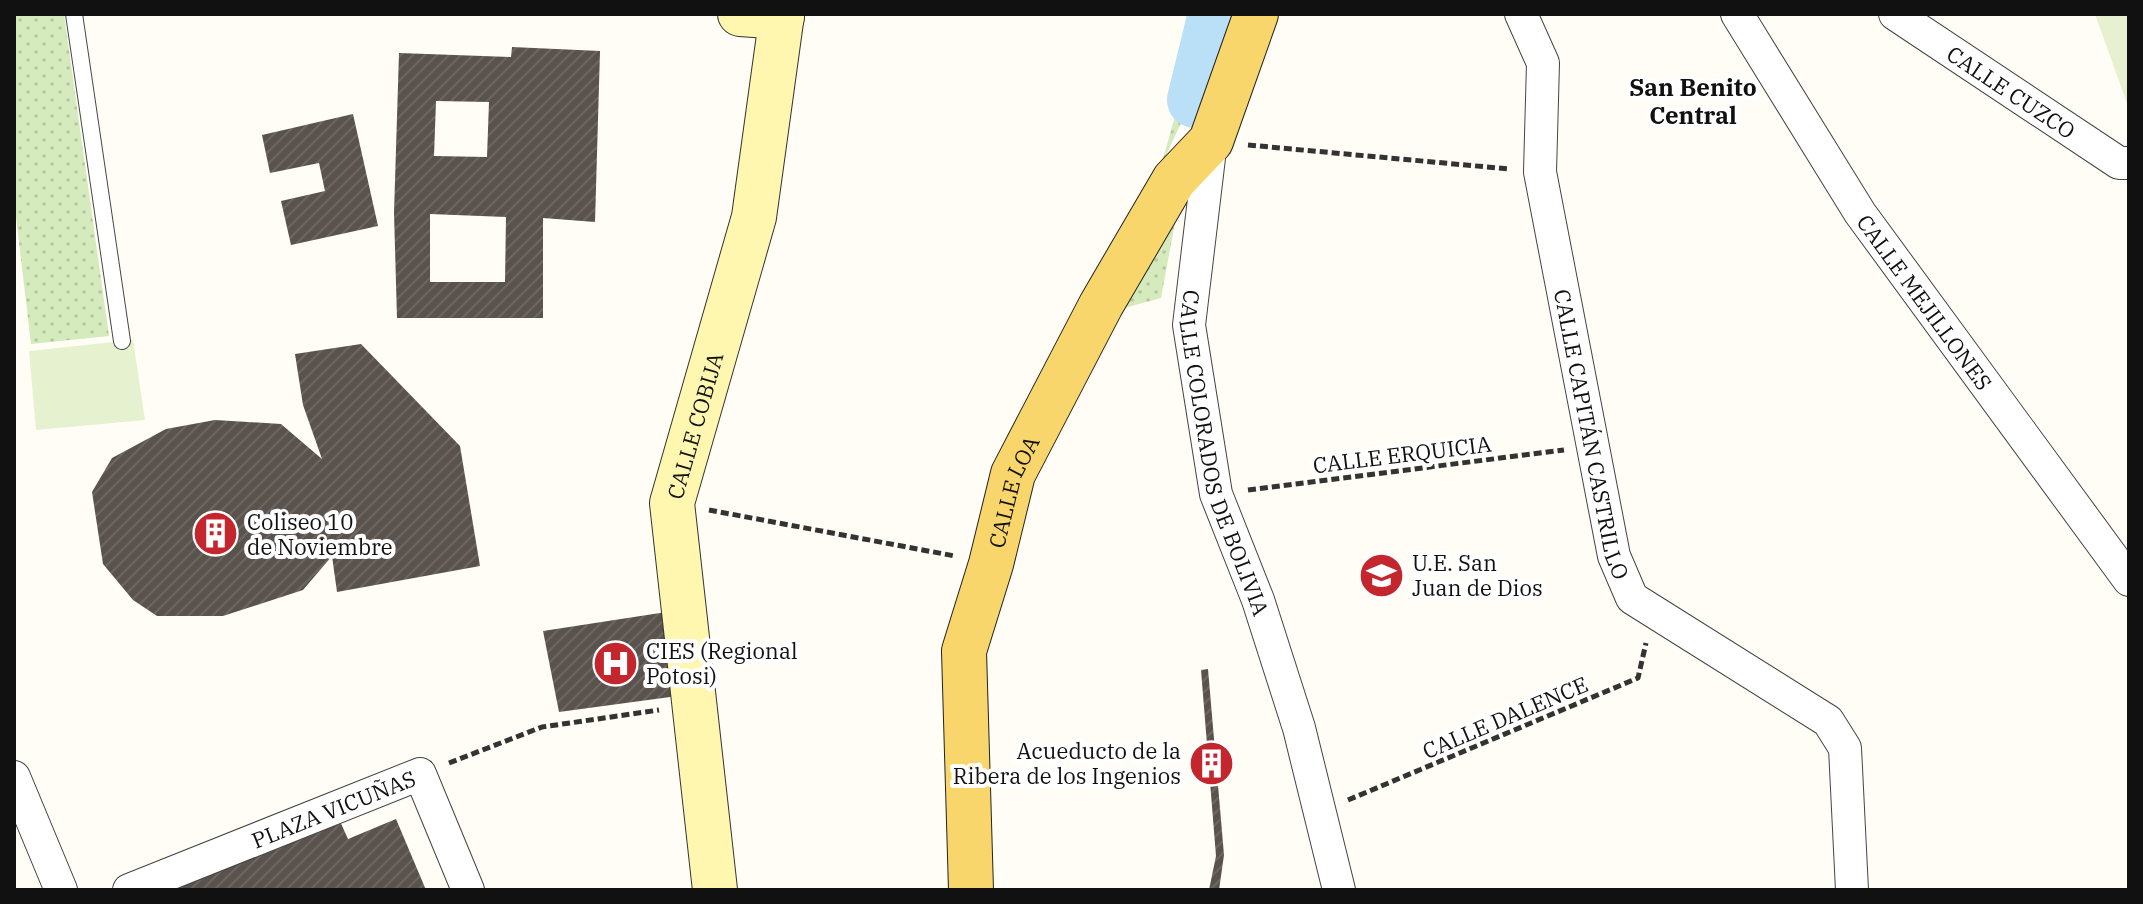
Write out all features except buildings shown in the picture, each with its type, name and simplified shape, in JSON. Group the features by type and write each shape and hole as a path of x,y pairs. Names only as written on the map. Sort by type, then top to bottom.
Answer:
{"main road":[{"name":"CALLE COLORADOS DE BOLIVIA","path":"1211,141 1256,14"},
{"name":"CALLE COBIJA","path":"715,890 672,503 754,217 768,15"},
{"name":"CALLE LOA","path":"971,890 964,651 991,564 1013,474 1072,361 1174,180 1211,141"}],"street":[{"name":"CALLE CAPITÁN CASTRILLO","path":"1521,14 1543,63 1540,172 1614,556 1632,598 1828,721 1845,748 1852,890"},
{"name":"CALLE CUZCO","path":"1895,14 2119,163 2129,163"},
{"name":"CALLE MEJILLONES","path":"1742,16 1860,213 2129,580"},
{"name":"CALLE COLORADOS DE BOLIVIA","path":"1211,141 1189,325 1216,494 1258,600 1299,728 1339,890"},
{"name":"PLAZA VICUÑAS","path":"129,890 420,774 468,890"},
{"path":"14,777 61,890"}],"lane":[{"path":"74,14 122,341"}],"path":[{"path":"1211,141 1540,172"},
{"name":"CALLE ERQUICIA","path":"1216,494 1593,447"},
{"path":"672,503 822,529 991,564"},
{"name":"CALLE DALENCE","path":"1322,812 1638,678 1653,612"},
{"path":"420,774 542,727 696,704"}],"green space":[{"path":"14,14 64,14 109,336 31,344 14,200"},
{"path":"1201,14 1232,14 1161,166 1193,52"},
{"path":"2095,14 2129,14 2129,109"},
{"path":"1177,212 1161,298 1117,310"},
{"path":"133,340 145,420 36,430 29,351"}],"waterway":[{"path":"1195,100 1216,14"}],"place":[{"name":"Coliseo 10 de Noviembre","path":"216,534"},
{"name":"U.E. San Juan de Dios","path":"1381,575"},
{"name":"CIES (Regional Potosi)","path":"615,663"},
{"name":"Acueducto de la Ribera de los Ingenios","path":"1212,763"}],"district":[{"name":"San Benito Central","path":"1693,101"}]}
